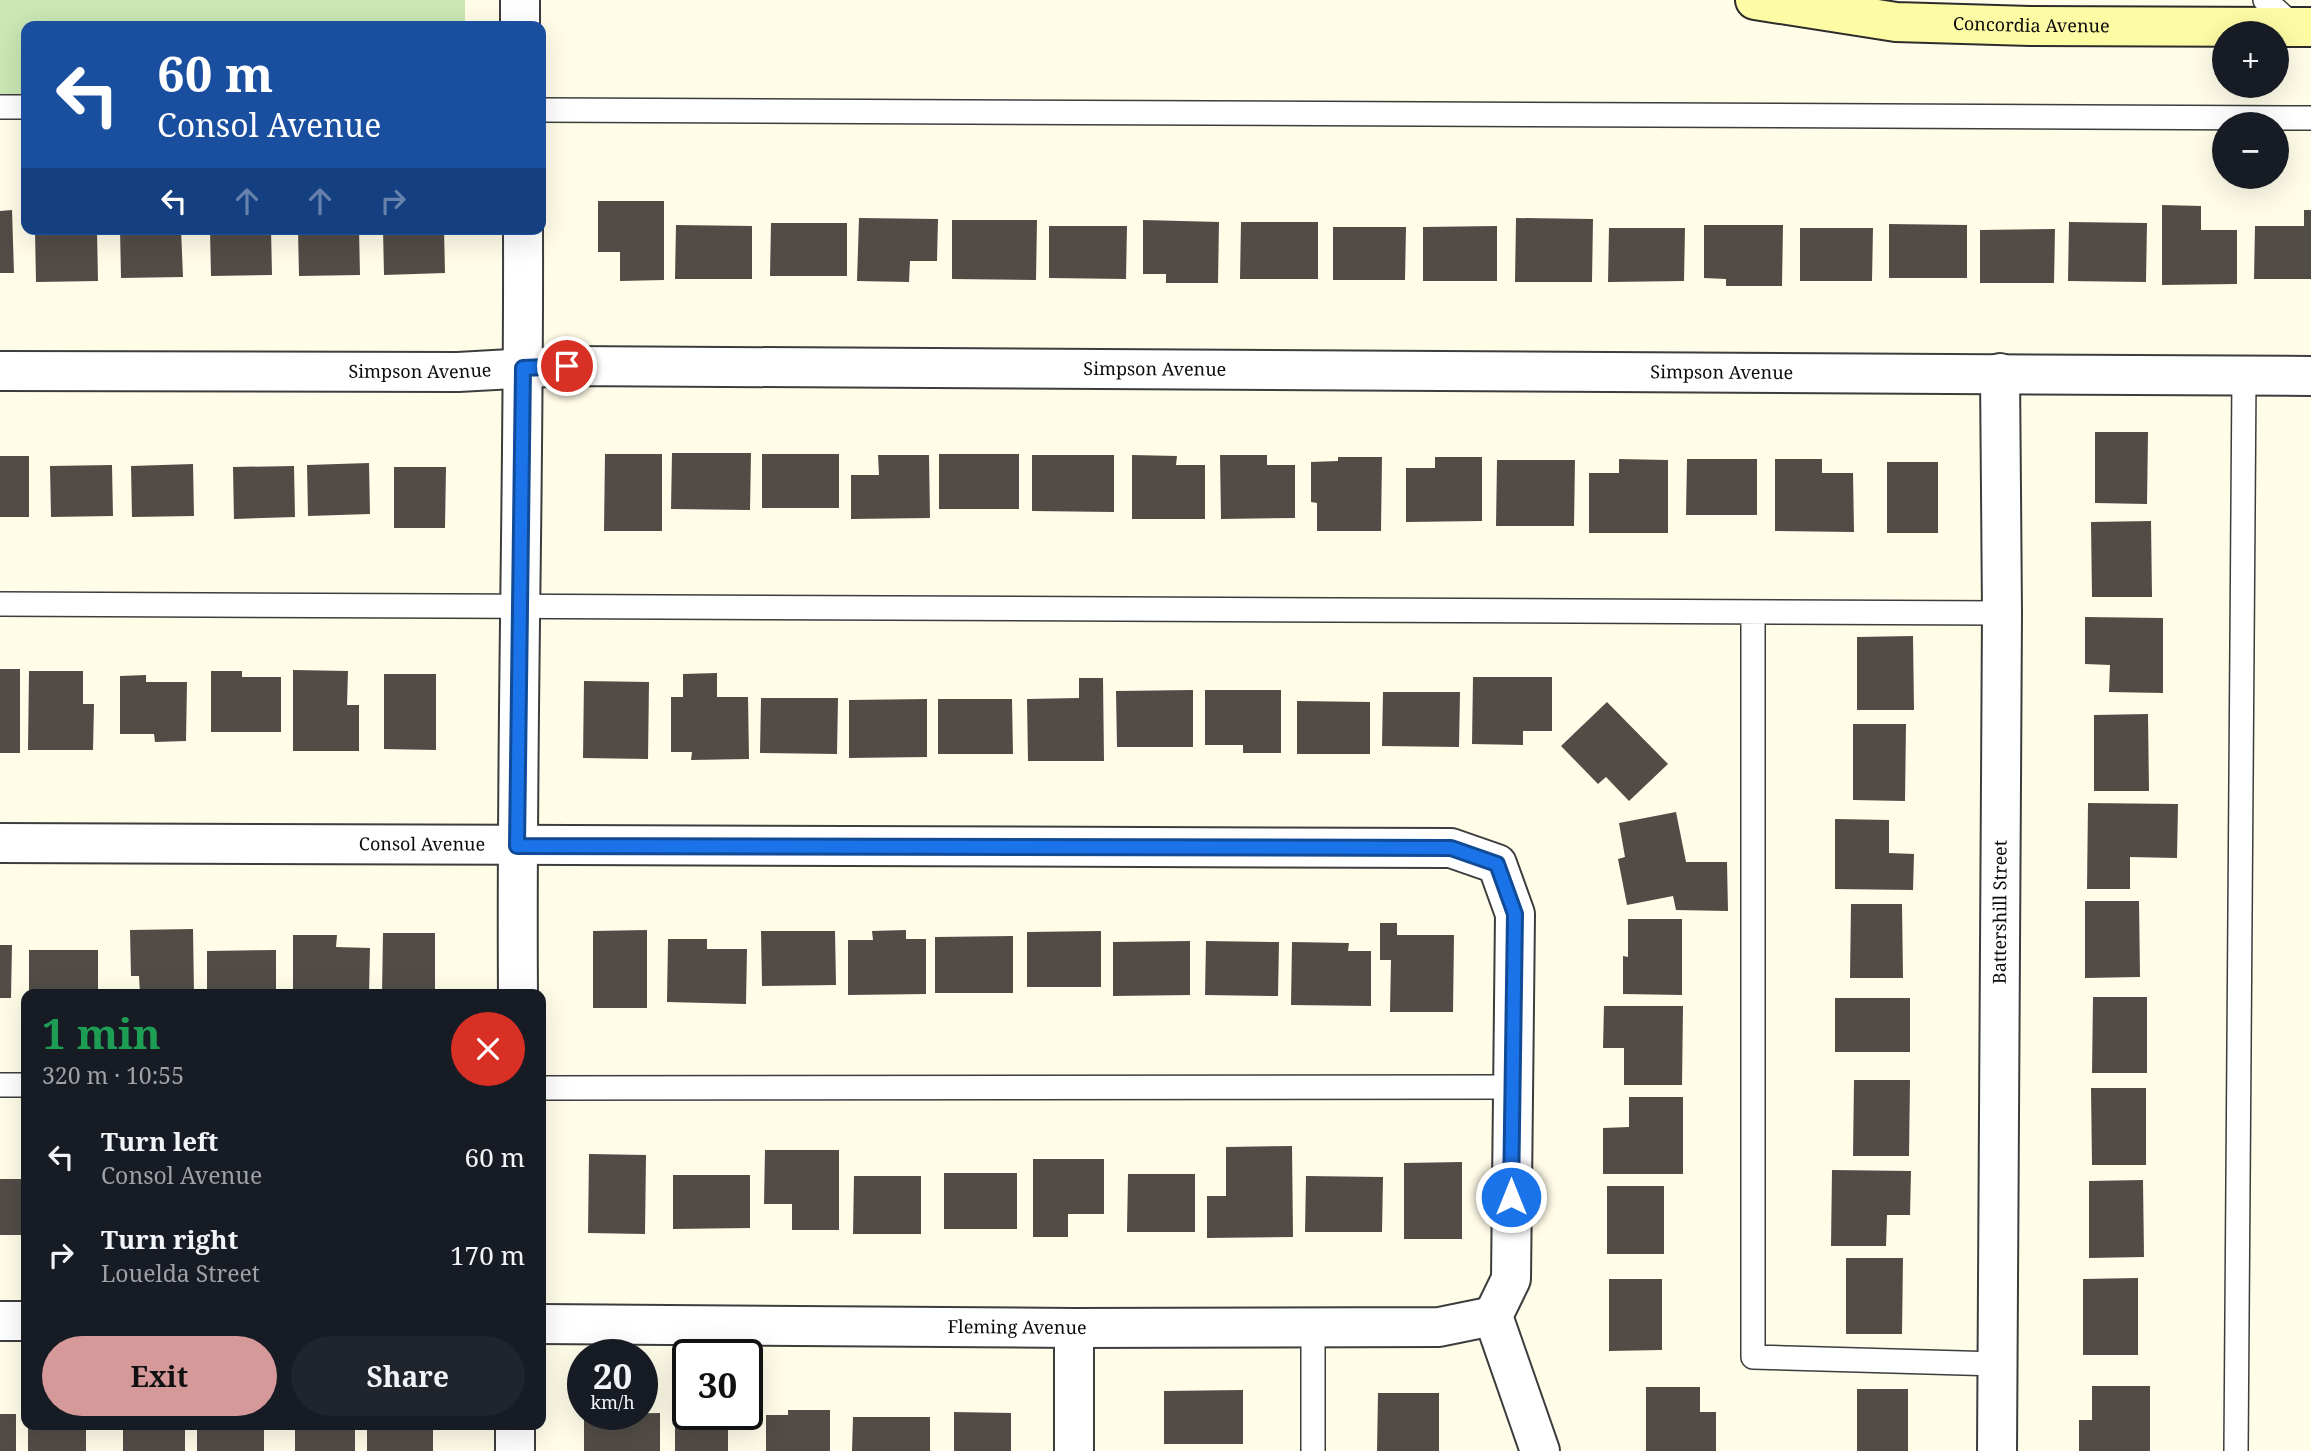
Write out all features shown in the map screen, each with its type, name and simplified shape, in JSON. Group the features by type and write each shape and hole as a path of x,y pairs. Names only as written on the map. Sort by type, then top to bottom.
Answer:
{"main road":[{"name":"Concordia Avenue","path":"1755,0 1896,22 2029,26 2303,27"}],"street":[{"path":"520,0 520,21"},
{"path":"518,989 523,235"},
{"name":"Simpson Avenue","path":"0,370 458,372 523,368 2311,376"},
{"name":"Battershill Street","path":"1997,1451 2000,373"},
{"name":"Consol Avenue","path":"0,842 1451,848 1497,864 1515,914 1511,1279 1493,1316"},
{"path":"1493,1316 1540,1451"},
{"name":"Fleming Avenue","path":"546,1324 1074,1328 1439,1327 1493,1316"},
{"path":"0,1321 21,1321"},
{"path":"1074,1328 1074,1451"},
{"path":"515,1430 515,1451"}],"lane":[{"path":"2265,0 2303,27"},
{"path":"0,107 21,107"},
{"path":"546,110 2311,118"},
{"path":"2236,1451 2244,376"},
{"path":"0,604 2001,613"},
{"path":"1753,612 1752,1357 1998,1364"},
{"path":"0,1085 21,1085"},
{"path":"546,1088 1512,1087"},
{"path":"1313,1328 1313,1451"}],"green space":[{"path":"0,0 465,0 465,21 21,21 21,96 0,96"}],"building":[{"path":"598,201 664,201 664,280 620,281 620,252 598,252"},
{"path":"2162,205 2201,206 2201,230 2237,230 2237,284 2162,285"},
{"path":"12,210 14,273 0,273 0,211"},
{"path":"2304,210 2311,210 2311,279 2254,279 2255,226 2304,226"},
{"path":"859,218 938,219 937,261 910,261 909,282 857,281"},
{"path":"1516,218 1593,219 1592,282 1515,282"},
{"path":"952,220 1037,220 1036,280 952,279"},
{"path":"1143,220 1219,222 1218,283 1166,283 1166,274 1143,274"},
{"path":"1241,222 1318,222 1318,279 1240,279"},
{"path":"2069,222 2147,223 2146,282 2068,281"},
{"path":"771,223 847,223 847,276 770,276"},
{"path":"1889,224 1967,225 1967,278 1889,278"},
{"path":"676,225 752,226 752,279 675,279"},
{"path":"1704,225 1783,225 1782,286 1726,286 1726,279 1704,278"},
{"path":"1049,226 1127,226 1126,279 1049,278"},
{"path":"1497,226 1497,281 1423,281 1423,227"},
{"path":"1333,227 1406,227 1405,280 1333,280"},
{"path":"1609,228 1685,228 1684,281 1608,282"},
{"path":"1800,228 1873,228 1872,281 1800,281"},
{"path":"2055,229 2054,283 1980,283 1980,230"},
{"path":"35,235 97,235 98,281 36,282"},
{"path":"120,235 181,235 183,277 121,278"},
{"path":"210,235 271,235 272,275 211,276"},
{"path":"298,235 359,235 360,275 299,276"},
{"path":"383,235 444,235 445,273 384,275"},
{"path":"2095,432 2148,432 2147,504 2095,503"},
{"path":"672,453 751,453 750,510 671,509"},
{"path":"605,454 662,454 662,531 604,531"},
{"path":"762,454 839,454 839,508 762,508"},
{"path":"939,454 1019,454 1019,509 939,509"},
{"path":"878,455 929,455 930,518 851,519 851,475 879,475"},
{"path":"1032,455 1114,455 1114,512 1032,511"},
{"path":"1132,455 1177,456 1176,465 1205,465 1205,519 1132,519"},
{"path":"1220,455 1267,455 1267,465 1295,465 1295,518 1221,519"},
{"path":"0,456 29,456 29,517 0,517"},
{"path":"1338,457 1382,457 1381,531 1317,531 1317,503 1311,502 1311,462 1338,461"},
{"path":"1435,457 1482,457 1482,521 1406,522 1406,468 1435,468"},
{"path":"1619,459 1668,460 1668,533 1589,533 1589,473 1619,473"},
{"path":"1687,459 1757,459 1757,515 1686,515"},
{"path":"1775,459 1822,459 1822,473 1853,473 1854,532 1775,531"},
{"path":"1497,460 1575,460 1574,526 1496,526"},
{"path":"1887,462 1938,462 1938,533 1887,533"},
{"path":"369,463 370,514 308,516 307,465"},
{"path":"193,464 194,516 132,517 131,466"},
{"path":"112,465 113,516 51,517 50,466"},
{"path":"294,466 295,517 234,519 233,467"},
{"path":"394,467 446,467 445,528 394,528"},
{"path":"2151,521 2152,597 2092,597 2091,522"},
{"path":"2085,617 2163,618 2163,693 2109,692 2110,665 2085,664"},
{"path":"1913,636 1914,710 1857,710 1857,637"},
{"path":"0,669 20,669 20,753 0,753"},
{"path":"293,670 348,671 347,705 359,705 359,751 293,751"},
{"path":"29,671 83,671 83,704 94,704 93,750 28,750"},
{"path":"211,671 242,671 242,677 281,677 281,732 211,732"},
{"path":"717,673 717,697 748,697 749,759 691,760 692,752 671,752 671,697 683,697 683,674"},
{"path":"384,674 436,674 436,750 384,749"},
{"path":"146,675 146,682 187,682 186,741 155,742 154,734 120,734 120,676"},
{"path":"1473,677 1552,677 1552,731 1523,731 1523,745 1472,744"},
{"path":"1079,678 1103,678 1104,761 1028,761 1027,699 1079,698"},
{"path":"584,681 649,682 648,759 583,758"},
{"path":"1193,690 1193,747 1117,747 1116,691"},
{"path":"1205,690 1281,690 1281,753 1243,753 1243,745 1205,745"},
{"path":"1383,692 1460,692 1459,747 1382,746"},
{"path":"761,698 838,698 837,754 760,753"},
{"path":"927,699 927,757 849,758 849,700"},
{"path":"938,699 1012,699 1013,754 938,754"},
{"path":"1297,701 1370,702 1370,754 1297,754"},
{"path":"1607,702 1668,764 1629,801 1606,777 1598,784 1561,746"},
{"path":"2148,714 2149,791 2094,791 2094,715"},
{"path":"1853,724 1906,724 1905,801 1853,800"},
{"path":"2088,803 2178,804 2177,858 2130,857 2130,889 2087,889"},
{"path":"1676,812 1686,862 1727,862 1728,911 1676,910 1673,896 1627,905 1618,859 1625,857 1619,823"},
{"path":"1835,819 1889,820 1889,853 1914,854 1913,890 1835,889"},
{"path":"2085,901 2139,901 2140,977 2085,978"},
{"path":"1851,904 1902,904 1903,978 1850,978"},
{"path":"1628,919 1682,919 1682,995 1623,994 1623,956 1628,957"},
{"path":"1380,923 1397,923 1397,935 1454,935 1453,1012 1390,1012 1391,960 1380,960"},
{"path":"193,929 194,989 140,989 139,976 131,976 130,930"},
{"path":"647,930 647,1008 593,1008 593,931"},
{"path":"906,930 906,939 926,939 926,994 848,995 848,940 873,940 872,931"},
{"path":"761,931 835,931 836,985 762,986"},
{"path":"1101,931 1101,987 1027,987 1027,932"},
{"path":"383,933 435,933 435,989 382,989"},
{"path":"293,935 337,935 336,947 370,948 369,989 293,989"},
{"path":"1013,936 1013,993 935,993 935,937"},
{"path":"668,939 707,939 707,949 747,949 746,1004 667,1002"},
{"path":"1190,941 1190,995 1113,996 1113,942"},
{"path":"1206,941 1279,942 1278,996 1205,995"},
{"path":"1292,942 1349,943 1348,951 1371,951 1371,1006 1291,1005"},
{"path":"0,945 12,945 11,998 0,998"},
{"path":"29,950 98,950 98,989 29,989"},
{"path":"276,950 276,989 207,989 207,951"},
{"path":"2093,997 2147,997 2147,1073 2092,1073"},
{"path":"1835,998 1910,998 1910,1052 1835,1052"},
{"path":"1604,1006 1683,1006 1682,1085 1624,1085 1624,1048 1603,1048"},
{"path":"1854,1080 1910,1080 1909,1156 1853,1156"},
{"path":"2091,1088 2146,1088 2146,1165 2092,1165"},
{"path":"1629,1097 1683,1097 1683,1174 1603,1174 1603,1128 1629,1127"},
{"path":"1292,1146 1293,1237 1207,1238 1207,1196 1226,1196 1226,1147"},
{"path":"765,1150 839,1150 839,1230 792,1230 792,1204 764,1204"},
{"path":"589,1154 646,1155 645,1234 588,1233"},
{"path":"1033,1159 1104,1159 1104,1214 1068,1214 1068,1237 1033,1237"},
{"path":"1462,1162 1462,1239 1404,1239 1404,1163"},
{"path":"1832,1170 1911,1171 1910,1215 1887,1215 1886,1246 1831,1246"},
{"path":"944,1173 1017,1173 1017,1229 944,1229"},
{"path":"1128,1174 1195,1174 1195,1232 1127,1232"},
{"path":"673,1175 750,1175 750,1228 673,1229"},
{"path":"854,1176 921,1176 921,1234 853,1234"},
{"path":"1306,1176 1383,1177 1382,1232 1305,1232"},
{"path":"0,1179 21,1179 21,1235 0,1235"},
{"path":"2143,1180 2144,1257 2089,1258 2089,1181"},
{"path":"1607,1186 1664,1186 1664,1254 1607,1254"},
{"path":"1846,1258 1903,1258 1902,1334 1846,1334"},
{"path":"2138,1278 2138,1355 2083,1355 2083,1279"},
{"path":"1609,1279 1662,1279 1662,1350 1609,1351"},
{"path":"2092,1386 2150,1386 2150,1451 2079,1451 2079,1420 2092,1420"},
{"path":"1646,1387 1700,1387 1700,1412 1716,1412 1716,1451 1646,1451"},
{"path":"1857,1389 1908,1389 1908,1451 1857,1451"},
{"path":"1243,1390 1243,1444 1164,1444 1164,1391"},
{"path":"1378,1393 1439,1393 1439,1451 1377,1451"},
{"path":"788,1410 830,1410 830,1451 766,1451 766,1415 788,1415"},
{"path":"954,1412 1011,1413 1011,1451 954,1451"},
{"path":"658,1413 660,1451 584,1451 584,1430 658,1430"},
{"path":"0,1414 16,1414 16,1451 0,1451"},
{"path":"853,1417 930,1417 930,1451 852,1451"},
{"path":"28,1430 86,1430 86,1451 28,1451"},
{"path":"123,1430 185,1430 185,1451 123,1451"},
{"path":"197,1430 264,1430 264,1451 197,1451"},
{"path":"295,1430 355,1430 355,1451 295,1451"},
{"path":"367,1430 433,1430 433,1451 367,1451"},
{"path":"675,1430 728,1430 728,1451 675,1451"}],"route":[{"path":"567,366 523,368 517,846 1451,848 1497,864 1515,914 1511,1197"}]}
